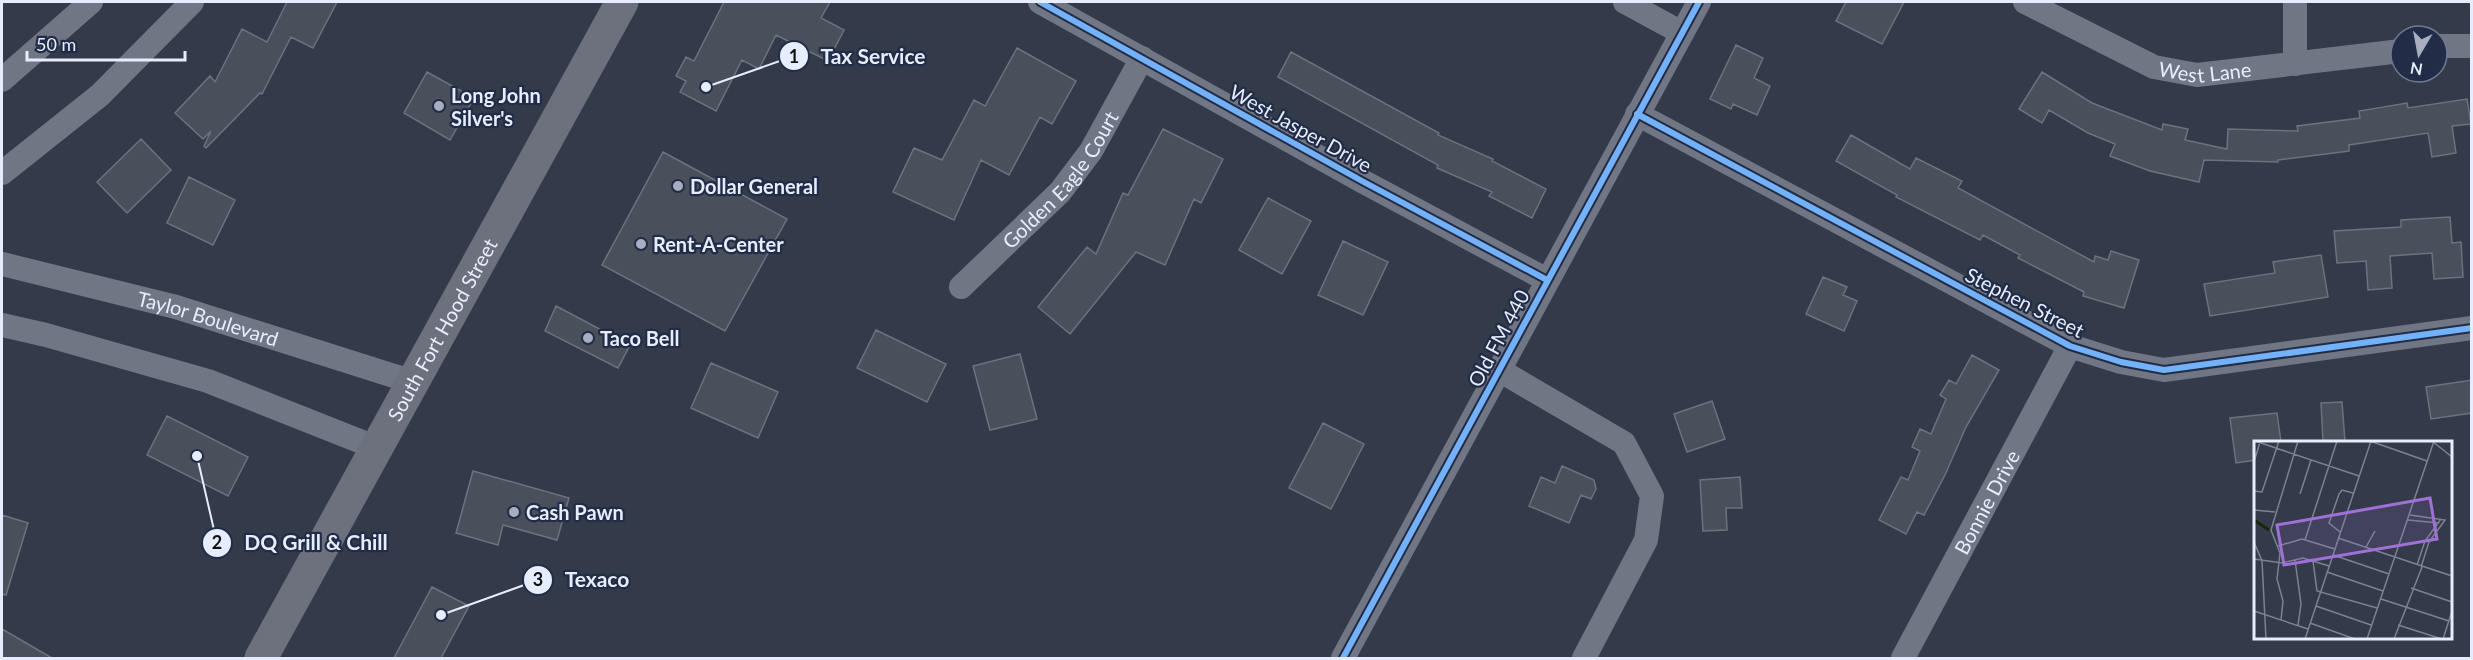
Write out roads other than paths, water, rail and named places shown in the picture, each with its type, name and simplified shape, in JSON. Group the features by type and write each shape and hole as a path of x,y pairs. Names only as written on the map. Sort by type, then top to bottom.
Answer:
{"highway":[{"name":"South Fort Hood Street","path":"261,658 622,2"}],"street":[{"path":"2,80 91,2"},
{"path":"2,173 99,95 192,2"},
{"name":"West Jasper Drive","path":"1040,2 1362,181 1547,280"},
{"path":"1625,2 1682,33"},
{"name":"Old FM 440","path":"1343,658 1699,2"},
{"name":"West Lane","path":"2025,2 2154,67 2197,75 2389,52"},
{"path":"2295,2 2295,64"},
{"path":"2449,46 2472,46"},
{"name":"Golden Eagle Court","path":"961,287 1060,192 1091,151 1142,58"},
{"name":"Stephen Street","path":"1637,114 2070,346 2121,362 2164,370 2472,328"},
{"name":"Taylor Boulevard","path":"2,264 176,307 413,382"},
{"path":"2,325 46,335 208,381 376,448"},
{"name":"Bonnie Drive","path":"1903,658 2070,346"},
{"path":"1499,370 1624,443 1652,496 1646,540 1584,658"}],"place":[{"name":"Tax Service","path":"706,87"},
{"name":"Long John Silver's","path":"439,106"},
{"name":"Dollar General","path":"678,186"},
{"name":"Rent-A-Center","path":"641,244"},
{"name":"Taco Bell","path":"588,338"},
{"name":"DQ Grill & Chill","path":"197,456"},
{"name":"Cash Pawn","path":"514,512"},
{"name":"Texaco","path":"441,615"}]}
